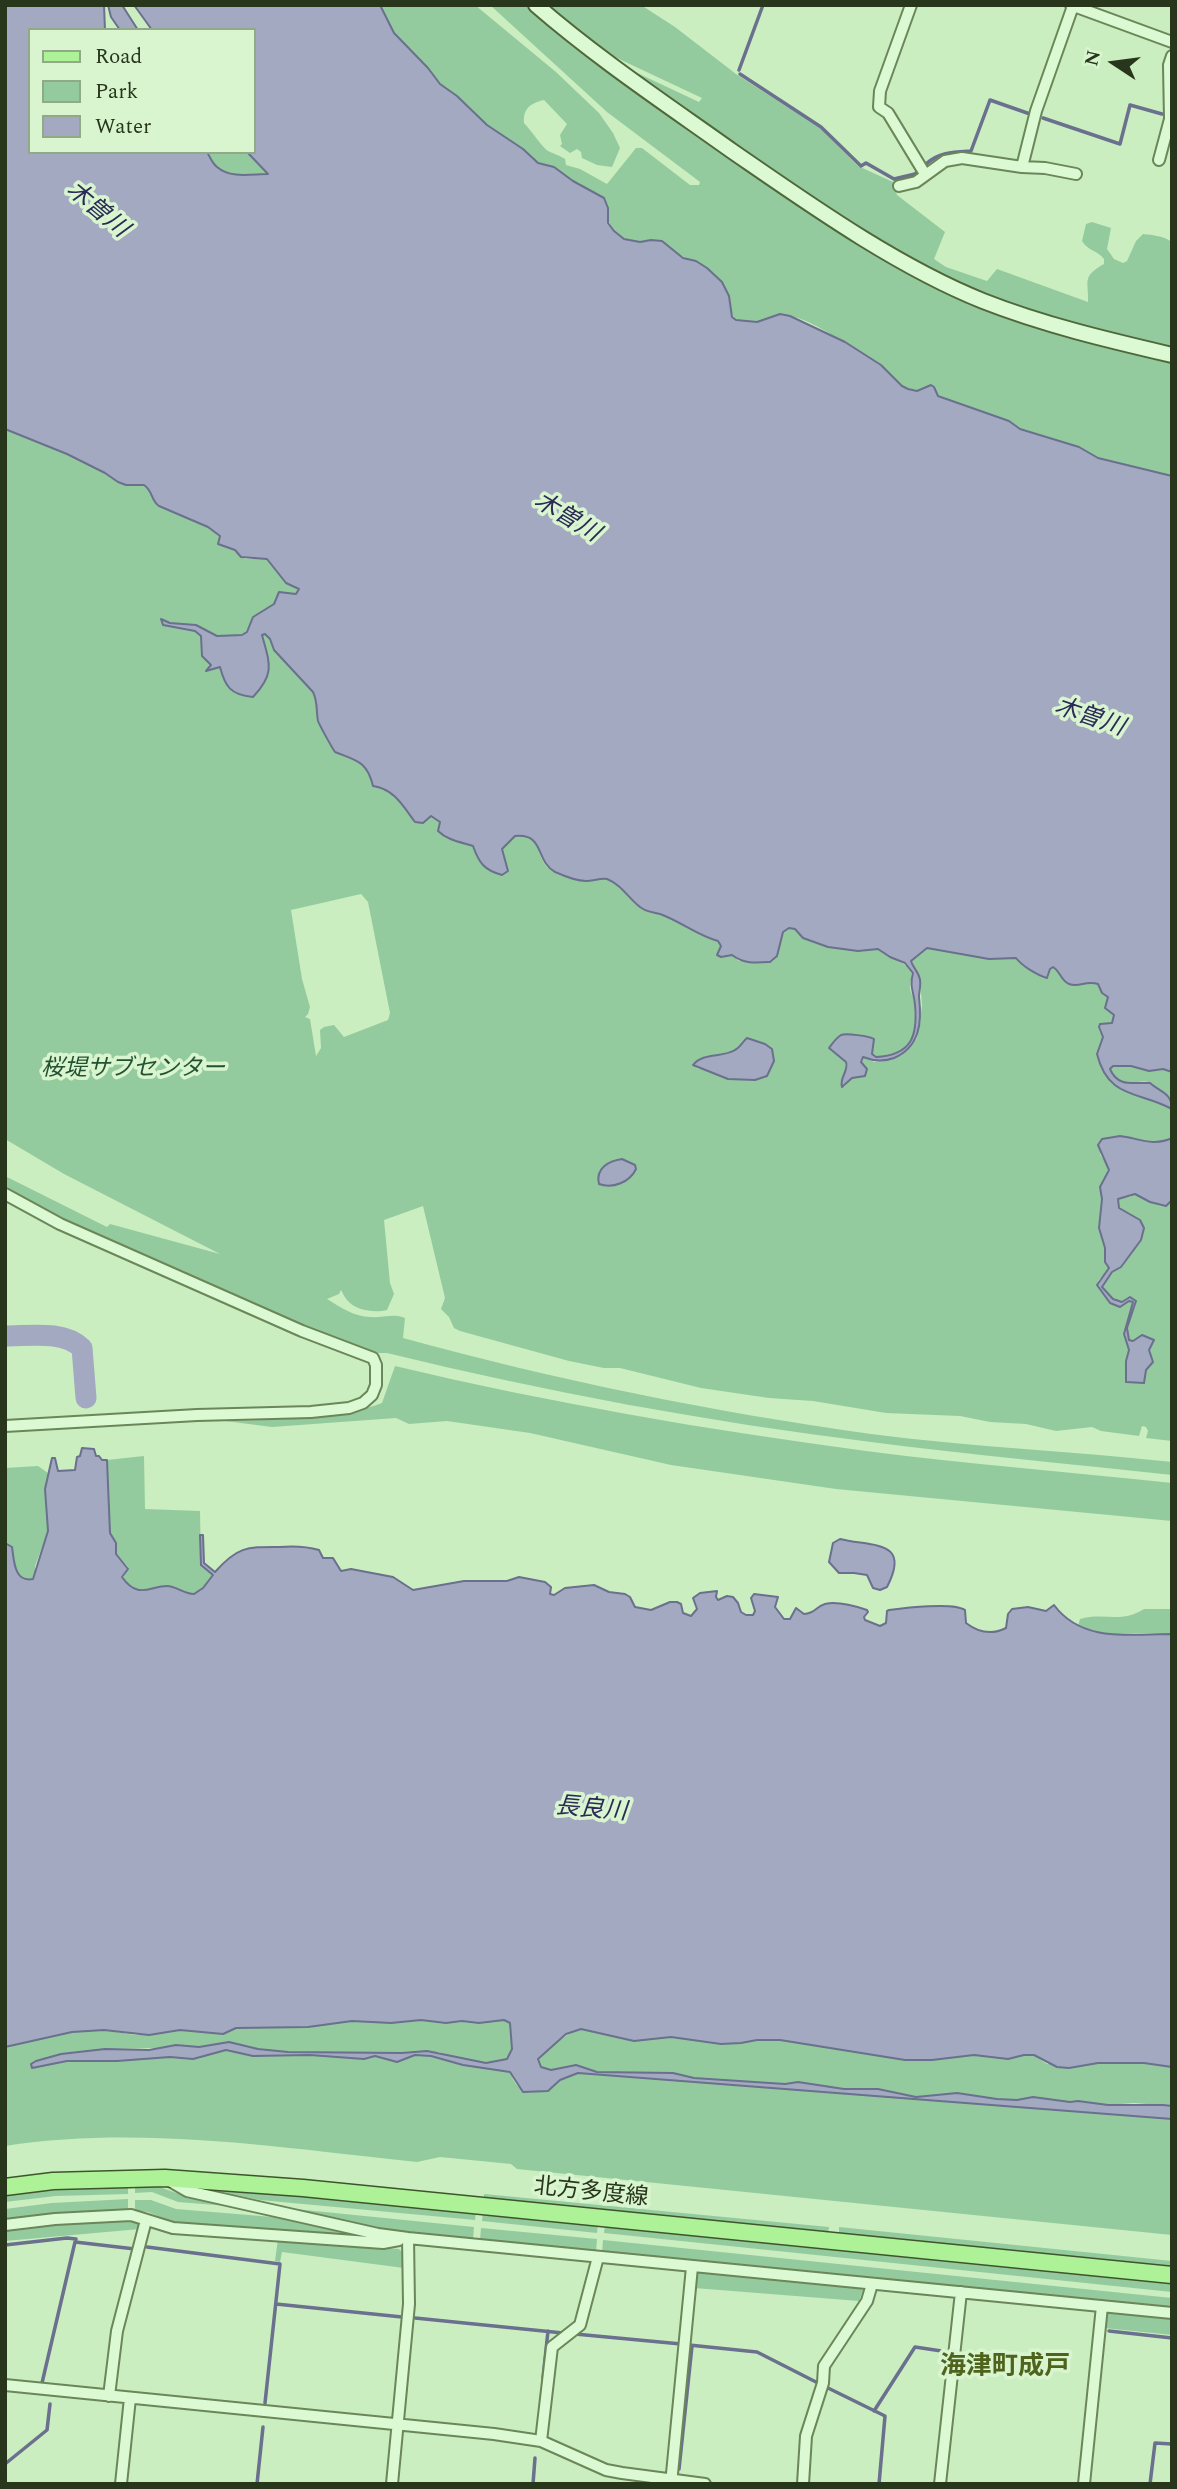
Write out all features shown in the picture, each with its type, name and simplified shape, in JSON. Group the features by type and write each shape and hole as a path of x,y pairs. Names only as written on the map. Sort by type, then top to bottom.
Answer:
{"main road":[{"name":"北方多度線","path":"5,2187 52,2182 165,2178 303,2188 1172,2275"}],"street":[{"path":"536,5 635,82 790,191 920,272 1019,315 1172,355"},
{"path":"911,5 880,91 880,107 888,113 925,174"},
{"path":"1022,167 1036,111 1072,6 1172,42"},
{"path":"1158,160 1170,119 1171,62"},
{"path":"899,186 916,182 945,161 962,158 1076,174"},
{"path":"5,1194 73,1230 302,1331 373,1358 377,1377 372,1395 363,1403 349,1408 5,1426"},
{"path":"165,2178 187,2191 378,2234 1172,2313"},
{"path":"5,2225 131,2215 173,2228 383,2243 408,2238"},
{"path":"109,2396 117,2331 146,2220"},
{"path":"392,2484 410,2304 408,2238"},
{"path":"541,2441 552,2347 580,2325 598,2257"},
{"path":"671,2482 692,2267"},
{"path":"803,2484 806,2436 824,2383 824,2366 867,2301 872,2284"},
{"path":"940,2484 961,2292"},
{"path":"1084,2484 1102,2306"},
{"path":"5,2385 494,2434 541,2441 606,2470 671,2482 705,2484"},
{"path":"121,2484 130,2398"}],"green space":[{"path":"380,5 475,5 556,72 599,113 620,148 612,167 597,165 582,158 577,149 570,153 560,146 560,135 567,124 544,100 529,107 524,123 545,149 565,159 566,165 580,169 607,184 636,148 642,148 690,185 699,185 700,182 607,112 490,5 528,5 916,275 1172,359 1172,476 1098,458 1079,447 1019,429 1009,421 938,395 931,386 915,390 904,387 868,356 798,318 777,315 749,323 737,320 733,316 726,288 710,271 660,241 639,242 620,236 611,226 608,208 579,183 554,167 538,163 523,149 487,125 457,96 439,84 428,68 394,33"},
{"path":"545,5 641,5 675,27 736,74 821,129 858,166 893,182 897,195 945,232 934,259 946,267 987,281 997,269 1088,302 1089,276 1104,264 1104,259 1082,241 1086,224 1092,222 1111,228 1107,249 1114,259 1123,263 1127,261 1136,241 1143,234 1169,240 1172,242 1172,349 1025,311 927,270 808,197 616,63 699,102 702,98 602,51"},
{"path":"208,154 249,154 269,175 229,173 215,165"},
{"name":"桜堤サブセンター","path":"5,429 67,454 118,482 144,485 159,506 208,527 220,537 221,545 235,550 245,559 267,559 286,583 300,589 296,594 277,595 274,604 253,616 247,632 242,635 217,636 190,624 166,626 195,631 202,638 201,652 211,665 208,671 220,667 232,691 250,697 264,684 267,677 267,652 262,634 265,634 274,650 313,692 318,720 333,748 361,762 372,776 371,783 399,799 412,819 423,823 431,816 473,846 477,857 508,872 502,849 515,835 530,837 537,845 543,862 553,872 575,879 606,879 628,892 635,902 651,912 679,921 718,941 739,961 773,961 777,956 783,932 789,928 795,929 803,938 828,947 858,951 874,948 881,950 911,968 910,989 915,1001 915,1026 910,1041 901,1051 876,1057 872,1054 874,1040 871,1038 852,1034 839,1037 831,1045 831,1051 845,1062 844,1087 852,1078 867,1069 861,1062 863,1057 874,1062 895,1057 907,1051 917,1038 922,1006 920,979 911,961 927,948 989,959 1016,958 1030,970 1047,978 1050,968 1053,967 1069,984 1098,984 1103,994 1108,997 1114,1015 1112,1023 1100,1024 1099,1030 1103,1037 1097,1054 1108,1078 1126,1091 1172,1109 1170,1140 1150,1142 1120,1136 1100,1154 1108,1167 1100,1187 1102,1199 1099,1229 1105,1248 1105,1262 1109,1269 1098,1281 1110,1303 1124,1305 1129,1301 1133,1302 1124,1333 1129,1350 1126,1382 1140,1382 1153,1362 1149,1350 1154,1342 1142,1335 1133,1341 1128,1340 1127,1328 1136,1304 1129,1297 1122,1302 1115,1301 1102,1287 1112,1272 1122,1267 1141,1240 1142,1222 1122,1211 1117,1203 1119,1198 1135,1194 1161,1206 1172,1200 1172,1441 1146,1438 1148,1431 1142,1426 1139,1436 1101,1431 1092,1427 1056,1431 1026,1424 990,1422 960,1416 886,1413 813,1401 701,1388 620,1368 604,1368 569,1361 460,1331 454,1328 441,1309 445,1298 423,1206 384,1220 390,1283 394,1294 387,1310 371,1311 355,1307 341,1290 339,1294 327,1299 364,1317 405,1318 403,1338 518,1368 635,1394 871,1434 1172,1462 1172,1475 909,1447 749,1425 567,1393 377,1353 305,1327 63,1220 5,1188 5,1176 107,1227 110,1224 220,1254 64,1174 5,1139","holes":["361,894 368,902 390,1013 388,1020 344,1037 334,1025 324,1027 320,1030 321,1048 316,1056 310,1019 305,1017 310,1007 302,979 291,910","752,1039 765,1044 755,1080 696,1068 739,1048 743,1040"]},
{"path":"1113,1066 1172,1072 1172,1100 1150,1083 1120,1082 1110,1071"},
{"path":"395,1366 570,1404 807,1443 904,1456 1172,1483 1172,1521 836,1489 671,1465 530,1433 447,1421 409,1424 396,1418 272,1427 225,1421 325,1416 382,1403"},
{"path":"144,1456 145,1509 200,1511 201,1565 214,1575 199,1592 190,1593 166,1586 139,1590 123,1579 128,1567 116,1554 116,1543 110,1533 107,1460"},
{"path":"38,1466 48,1473 45,1489 48,1531 35,1566 35,1574 30,1581 20,1578 13,1562 13,1550 5,1543 5,1468"},
{"path":"1144,1609 1172,1609 1172,1634 1107,1635 1078,1626 1080,1619 1128,1616"},
{"path":"421,2020 445,2023 504,2020 510,2023 512,2049 507,2059 481,2063 439,2052 288,2052 229,2042 199,2047 105,2049 61,2054 36,2061 32,2068 67,2061 170,2057 193,2059 226,2050 253,2056 310,2055 364,2059 375,2056 397,2062 415,2055 510,2072 520,2088 529,2091 548,2091 560,2080 578,2073 1172,2119 1172,2235 517,2169 511,2164 440,2157 417,2162 263,2145 160,2138 56,2140 5,2146 5,2047 72,2032 104,2030 135,2035 180,2030 223,2034 235,2028 259,2026 308,2027 352,2021 391,2023"},
{"path":"581,2029 721,2044 780,2040 905,2060 974,2055 1008,2059 1033,2055 1047,2064 1144,2063 1172,2067 1172,2106 1134,2103 1108,2105 1033,2097 1017,2100 997,2099 957,2093 916,2097 878,2089 844,2089 798,2082 785,2084 695,2078 672,2073 597,2072 576,2065 551,2070 541,2067 538,2059 563,2038"},
{"path":"128,2184 128,2194 56,2196 5,2202 5,2193"},
{"path":"135,2184 151,2184 179,2194 253,2208 178,2202 152,2192 135,2193"},
{"path":"189,2185 476,2212 475,2220 260,2200"},
{"path":"484,2194 829,2227 828,2234 484,2201"},
{"path":"128,2199 128,2211 5,2221 5,2209 52,2203"},
{"path":"135,2200 151,2200 176,2209 285,2218 375,2239 173,2222 148,2212 135,2211"},
{"path":"295,2209 474,2227 473,2240 385,2231"},
{"path":"483,2213 598,2224 597,2233 482,2221"},
{"path":"133,2219 140,2229 5,2241 5,2229 55,2222"},
{"path":"605,2225 1172,2283 1172,2292 604,2233"},
{"path":"839,2227 1172,2261 1171,2268 839,2235"},
{"path":"481,2228 597,2239 596,2252 480,2240"},
{"path":"278,2239 399,2249 403,2253 404,2268 282,2252 280,2262 275,2261"},
{"path":"603,2240 1172,2298 1172,2309 602,2253"},
{"path":"700,2271 863,2290 859,2301 694,2288 696,2274"},
{"path":"1108,2312 1172,2317 1172,2335 1104,2328"}],"water":[{"name":"木曽川","path":"5,5 104,5 105,28 28,28 28,154 208,154 214,164 223,171 242,175 268,174 249,154 256,154 256,28 151,28 134,5 380,5 394,33 440,84 457,96 487,125 523,149 538,163 554,167 604,198 608,208 608,223 614,231 624,239 640,242 662,241 683,258 696,261 707,268 722,282 729,296 732,317 736,320 757,322 780,314 790,316 845,342 881,365 908,389 917,391 931,385 938,396 1009,421 1020,429 1079,447 1098,458 1172,476 1172,1072 1163,1069 1149,1071 1131,1066 1113,1066 1110,1069 1122,1082 1150,1083 1168,1096 1172,1109 1126,1092 1109,1079 1102,1069 1097,1054 1103,1037 1099,1027 1100,1024 1112,1023 1114,1015 1105,1008 1108,997 1102,993 1098,984 1069,984 1053,967 1047,978 1030,970 1016,958 989,959 927,948 911,961 920,982 920,1016 914,1040 903,1053 894,1058 878,1060 863,1057 861,1062 867,1069 865,1076 852,1078 842,1087 846,1062 829,1048 841,1035 874,1039 872,1054 876,1057 897,1053 910,1042 916,1016 913,973 905,963 878,949 858,951 828,947 803,938 795,929 789,928 783,932 777,956 770,962 755,963 732,955 721,957 717,955 721,946 718,941 660,914 642,909 621,888 607,879 578,880 555,872 545,861 536,843 525,836 515,836 502,849 508,871 502,875 491,871 483,865 473,846 442,834 438,831 440,822 431,816 423,823 415,822 392,794 373,786 368,771 360,763 335,752 318,721 313,692 274,650 265,634 262,635 268,675 253,697 234,692 224,679 220,667 206,671 211,665 202,656 201,636 195,631 163,625 161,619 170,623 196,625 217,636 242,635 247,632 253,617 274,604 279,592 296,594 299,589 286,583 267,559 241,557 235,550 218,544 220,536 208,527 159,506 144,485 118,482 67,454 5,429"},
{"path":"108,5 122,5 137,28 119,28 111,17"},
{"path":"747,1038 772,1049 774,1061 767,1076 755,1080 728,1079 693,1065 702,1058 735,1050"},
{"path":"1120,1136 1152,1142 1172,1138 1172,1200 1166,1206 1135,1194 1118,1199 1119,1208 1140,1220 1144,1228 1141,1240 1102,1287 1113,1299 1122,1302 1130,1297 1136,1301 1127,1328 1129,1340 1133,1341 1142,1335 1154,1340 1149,1350 1153,1362 1146,1370 1144,1383 1126,1382 1129,1350 1124,1334 1133,1302 1129,1301 1120,1307 1110,1303 1097,1285 1109,1268 1105,1262 1105,1248 1099,1228 1102,1199 1100,1187 1109,1170 1098,1145 1102,1139"},
{"path":"622,1159 635,1165 636,1169 630,1178 615,1185 599,1184 599,1174 604,1166"},
{"name":"長良川","path":"82,1448 94,1449 96,1456 107,1460 110,1533 116,1543 116,1554 128,1569 122,1577 139,1590 167,1586 194,1594 203,1588 213,1575 201,1565 200,1535 203,1535 204,1563 215,1572 230,1557 244,1550 259,1547 299,1547 319,1550 323,1558 333,1558 341,1571 351,1569 393,1577 413,1590 464,1581 507,1581 519,1577 545,1582 551,1587 550,1594 554,1595 565,1588 594,1585 609,1592 625,1594 630,1597 635,1607 651,1610 677,1602 681,1604 683,1613 691,1616 697,1609 693,1598 700,1593 717,1591 718,1600 727,1596 733,1597 741,1612 746,1615 753,1615 755,1611 751,1598 754,1594 778,1597 775,1607 784,1619 790,1619 796,1608 804,1614 825,1604 835,1603 867,1610 865,1620 880,1626 886,1623 889,1610 951,1606 965,1610 966,1623 981,1631 991,1632 1006,1628 1008,1614 1012,1609 1028,1607 1046,1611 1054,1605 1078,1626 1093,1631 1124,1635 1172,1634 1172,2067 1144,2063 1098,2063 1069,2068 1057,2067 1034,2055 1008,2059 974,2055 905,2060 780,2040 721,2044 671,2037 634,2041 581,2029 566,2034 538,2059 541,2067 551,2070 576,2065 597,2072 673,2073 694,2078 785,2084 798,2082 844,2089 878,2089 916,2097 957,2093 997,2099 1017,2100 1033,2097 1108,2105 1163,2105 1172,2106 1172,2119 578,2073 560,2080 548,2091 523,2092 510,2072 415,2055 397,2062 375,2056 364,2059 310,2055 253,2056 226,2050 193,2059 170,2057 67,2061 32,2068 31,2064 36,2061 61,2054 105,2049 149,2050 176,2045 199,2047 229,2042 288,2052 427,2051 486,2063 507,2059 512,2049 510,2023 504,2020 479,2023 352,2021 308,2027 236,2028 223,2034 180,2030 149,2035 104,2030 72,2032 5,2047 5,1543 12,1547 15,1564 22,1578 33,1579 48,1531 45,1489 52,1458 55,1458 58,1471 75,1470"},
{"path":"840,1539 875,1545 891,1553 895,1560 887,1587 880,1590 873,1588 867,1575 839,1573 829,1562 833,1543"}],"waterway":[{"path":"739,70 763,5"},
{"path":"740,74 821,127 861,166 866,163 894,179 918,171"},
{"path":"926,164 941,155 971,151 990,100 1030,114"},
{"path":"1043,118 1120,144 1130,105 1162,114"},
{"path":"5,1336 56,1336 82,1348 86,1398"},
{"path":"5,2245 67,2238 76,2239 75,2242 135,2249"},
{"path":"42,2383 75,2242"},
{"path":"147,2247 280,2264 265,2403"},
{"path":"276,2304 402,2317"},
{"path":"415,2318 563,2333"},
{"path":"543,2378 548,2331"},
{"path":"1109,2331 1172,2338"},
{"path":"575,2334 681,2344"},
{"path":"689,2345 757,2352 818,2383"},
{"path":"679,2469 692,2346"},
{"path":"874,2411 915,2347 948,2352"},
{"path":"828,2388 885,2416 879,2484"},
{"path":"5,2464 47,2430 50,2404"},
{"path":"257,2484 263,2427"},
{"path":"1150,2484 1155,2443 1172,2444"},
{"path":"533,2484 535,2458"}],"district":[{"name":"海津町成戸","path":"1005,2369"}]}
